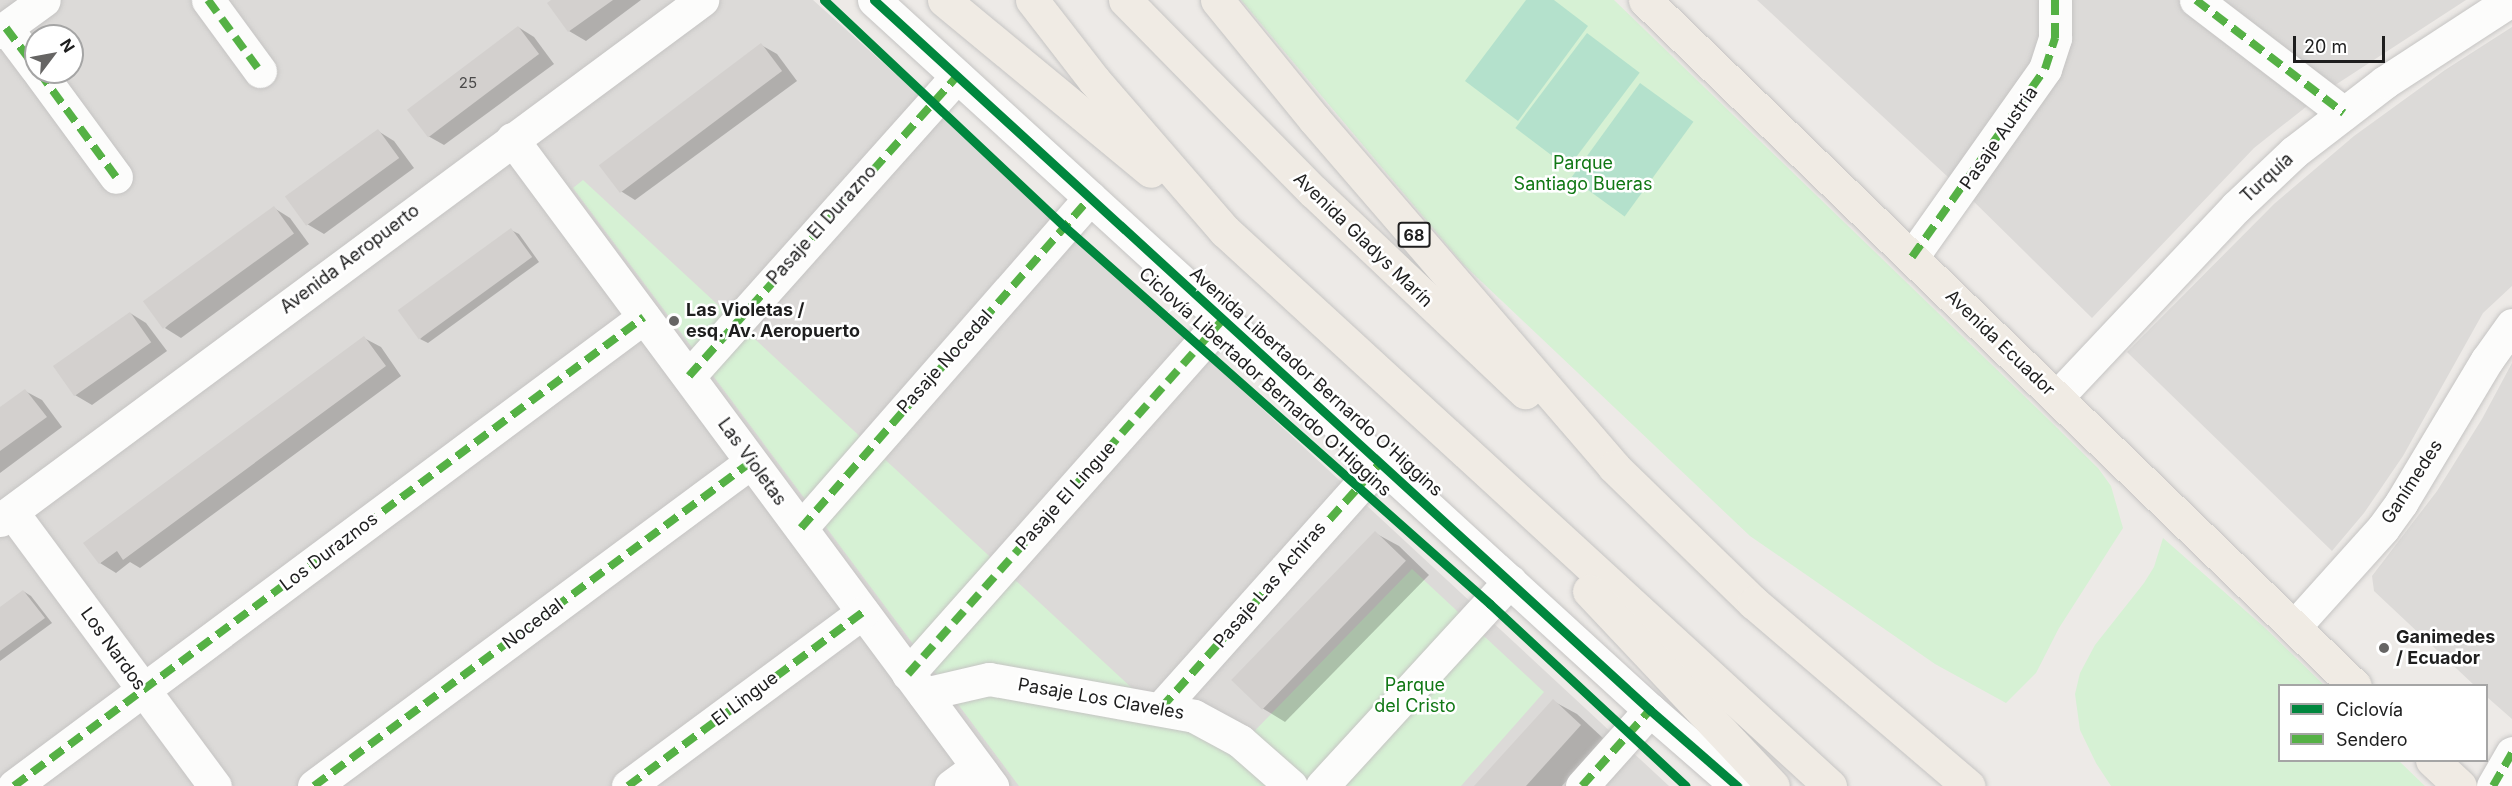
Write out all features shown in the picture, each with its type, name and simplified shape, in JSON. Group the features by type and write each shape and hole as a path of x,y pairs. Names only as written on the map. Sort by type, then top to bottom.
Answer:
{"main road":[{"path":"944,0 1225,231 1830,786"},
{"path":"1032,0 1094,80 1225,231"},
{"name":"Avenida Gladys Marín","path":"1125,0 1213,92 1426,300 1519,386 1614,467"},
{"name":"68","path":"1217,0 1314,118 1614,467"},
{"name":"Avenida Ecuador","path":"1645,0 2353,684"},
{"path":"1614,467 1754,603 1968,786"},
{"path":"1515,498 1623,630 1773,786"},
{"path":"2434,762 2460,786"}],"street":[{"path":"24,55 3,30 44,0"},
{"path":"208,0 260,71"},
{"name":"Avenida Aeropuerto","path":"6,516 702,0"},
{"name":"Avenida Libertador Bernardo O'Higgins","path":"874,0 1650,710 1737,786"},
{"path":"2196,0 2344,113"},
{"name":"Turquía","path":"2057,397 2236,207 2294,152 2419,59 2511,0"},
{"name":"Pasaje Austria","path":"1912,257 2045,69 2055,38 2055,3"},
{"name":"Pasaje El Durazno","path":"688,376 957,75"},
{"path":"47,84 116,177"},
{"name":"Las Violetas","path":"512,139 985,776"},
{"name":"Pasaje Nocedal","path":"801,528 1090,198"},
{"name":"Los Duraznos","path":"14,786 645,317"},
{"name":"Pasaje El Lingue","path":"916,684 1223,319"},
{"name":"Ganímedes","path":"2294,627 2383,528 2401,503 2487,360 2512,325"},
{"name":"Nocedal","path":"314,786 752,462"},
{"name":"Pasaje Las Achiras","path":"1161,708 1380,463"},
{"name":"Los Nardos","path":"6,516 143,690 214,786"},
{"path":"1322,786 1510,581"},
{"name":"El Lingue","path":"628,786 863,612"},
{"name":"Pasaje Los Claveles","path":"916,684 989,679 1161,708 1194,716 1240,741 1291,786"},
{"path":"1582,786 1650,710"},
{"path":"2493,786 2512,753"},
{"path":"951,786 985,776"}],"shaded area":[{"path":"0,0 813,0 1075,235 1669,786 0,786"},
{"path":"1757,0 2466,0 2326,91 2254,148 2092,318 1962,190"},
{"path":"2512,27 2512,286 2483,313 2403,456 2364,513 2332,551 2127,352 2274,204 2354,136 2445,70"},
{"path":"2512,363 2512,719 2488,698 2488,684 2473,684 2374,591 2372,576 2437,491 2482,419"}],"green space":[{"name":"Parque Santiago Bueras","path":"1241,0 1614,0 2049,420 2098,468 2111,486 2123,528 2059,628 2036,673 2006,703 1935,664 1750,536 1463,264"},
{"path":"1526,0 1554,0 1588,26 1518,121 1465,81"},
{"path":"1587,33 1640,73 1568,168 1515,128"},
{"path":"1640,83 1693,122 1625,216 1571,178"},
{"name":"Parque del Cristo","path":"583,180 1134,690 1234,752 1412,569 1544,692 1461,786 1019,786 573,188"},
{"path":"2163,538 2264,627 2323,684 2278,684 2278,762 2400,762 2425,786 2111,786 2096,763 2080,730 2075,694 2080,673 2095,645 2154,567"}],"building":[{"path":"551,0 613,0 568,32 547,3"},
{"path":"518,26 539,54 428,138 407,110"},
{"path":"761,43 782,71 620,193 599,165"},
{"path":"378,129 399,158 306,226 285,197"},
{"path":"274,206 294,234 163,329 143,301"},
{"path":"511,228 532,257 419,339 398,310"},
{"path":"130,312 151,342 74,396 53,366"},
{"path":"364,336 386,366 123,560 117,551 99,564 83,543"},
{"path":"25,389 47,417 0,451 0,407"},
{"path":"1375,531 1406,561 1262,710 1231,680"},
{"path":"23,590 45,618 0,651 0,607"},
{"path":"1553,699 1581,725 1526,786 1474,786"}],"marked path":[{"path":"208,0 260,71"},
{"path":"1912,257 2045,69 2055,38 2055,0"},
{"path":"2196,0 2344,113"},
{"path":"6,28 24,52"},
{"path":"689,376 957,76"},
{"path":"48,84 116,177"},
{"path":"801,528 1090,198"},
{"path":"14,786 644,317"},
{"path":"908,674 1223,319"},
{"path":"314,786 751,462"},
{"path":"1161,708 1380,463"},
{"path":"628,786 863,612"},
{"path":"1582,786 1650,710"},
{"path":"2493,786 2512,753"}],"cycle path":[{"name":"Ciclovía Libertador Bernardo O'Higgins","path":"824,0 1065,227 1490,604 1686,786"},
{"name":"Ciclovía Libertador Bernardo O'Higgins","path":"874,0 1650,710 1737,786"}],"place":[{"name":"Las Violetas / esq. Av. Aeropuerto","path":"674,321"},
{"name":"Ganimedes / Ecuador","path":"2384,648"}]}
